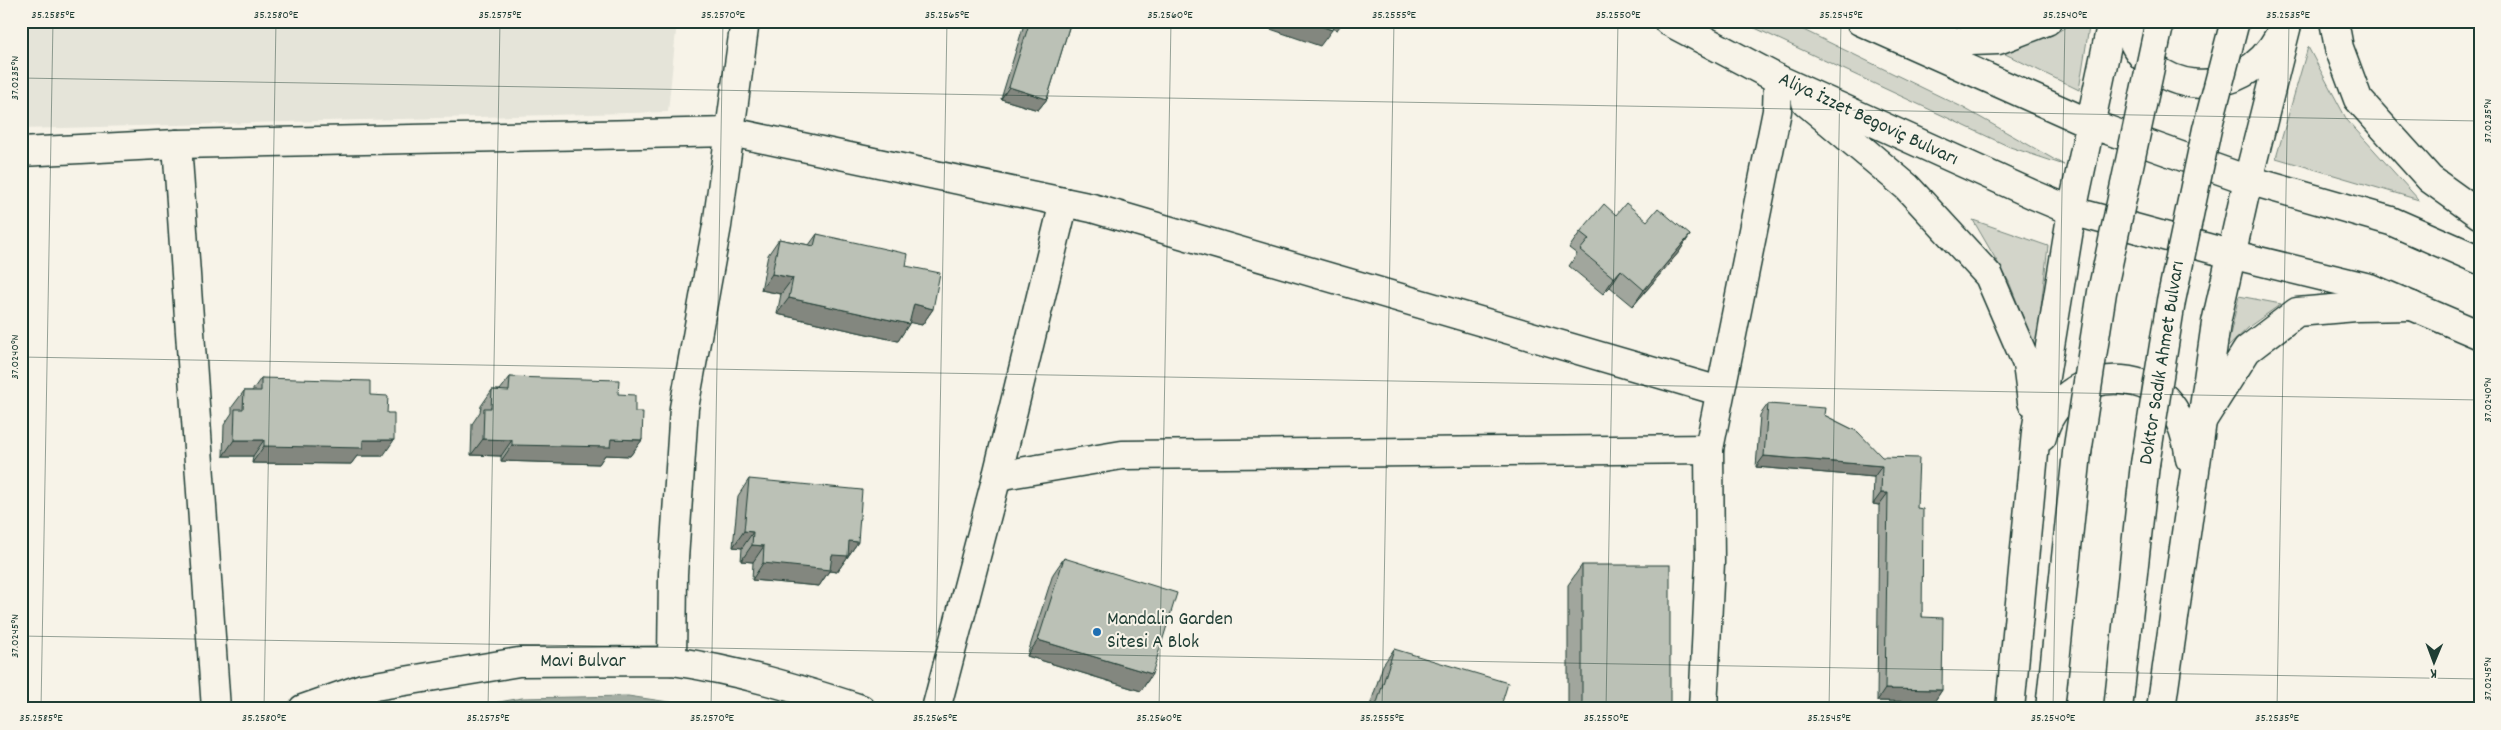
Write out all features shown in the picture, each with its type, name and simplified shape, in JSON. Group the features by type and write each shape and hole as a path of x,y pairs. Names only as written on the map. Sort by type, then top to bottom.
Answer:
{"main road":[{"path":"672,661 673,574 684,408 731,132 745,21"},
{"name":"Aliya İzzet Begoviç Bulvarı","path":"1668,21 1778,79 2072,211 2230,254 2370,288 2480,336"},
{"path":"1869,26 1945,42 1998,40 2047,21"},
{"path":"2010,709 2036,432 2072,211 2112,21"},
{"path":"2126,21 2140,54 2158,72 2183,82 2204,85 2226,81 2246,74 2260,63 2273,47 2287,21"},
{"path":"2050,709 2077,453 2102,292 2160,21"},
{"name":"Doktor Sadık Ahmet Bulvarı","path":"2118,709 2145,464 2171,301 2207,129 2235,21"},
{"path":"2161,709 2192,478 2216,323 2230,254 2287,21"},
{"path":"2334,21 2339,48 2358,99 2430,179 2480,215"},
{"path":"1869,26 2091,124 2248,180 2391,220 2480,260"},
{"path":"1703,709 1710,562 1709,449 1719,391 1777,110 1778,79"},
{"path":"1778,79 1907,187 1989,276 2027,364 2036,432"},
{"path":"21,152 177,144 731,132 1092,208 1719,391"},
{"path":"177,144 216,709"},
{"path":"936,709 997,476 1064,202"},
{"path":"2200,424 2247,350 2297,312 2356,307 2412,306"},
{"path":"2032,473 2043,433 2053,410 2071,392 2098,381 2126,380 2150,388 2168,401 2179,419 2189,446 2192,478"},
{"path":"997,476 1122,455 1709,449"},
{"name":"Mavi Bulvar","path":"304,709 364,688 519,662 672,661 695,664 805,690 861,709"}],"shaded area":[{"path":"21,21 677,21 668,112 21,129"},
{"path":"1740,21 1785,21 1962,107 2064,165 2010,147"},
{"path":"2078,21 2090,21 2079,90 1997,50 2049,36"},
{"path":"2308,47 2347,120 2419,200 2276,158"},
{"path":"1973,220 2048,246 2036,350 2009,282"},
{"path":"2239,296 2281,304 2250,326 2227,348"},
{"path":"628,696 717,709 459,709 522,698"}],"building":[{"path":"1030,21 1071,21 1047,99 1009,87"},
{"path":"1307,21 1335,21 1332,30"},
{"path":"1626,203 1647,221 1658,208 1690,235 1644,290 1621,270 1614,278 1580,250 1589,239 1580,232 1604,204 1616,215"},
{"path":"817,234 908,254 906,266 940,273 933,309 914,304 909,324 789,298 793,278 772,274 779,239 814,246"},
{"path":"510,377 619,380 618,394 635,395 635,412 643,412 642,440 611,439 610,447 512,445 512,440 483,439 484,408 491,408 492,390 509,391"},
{"path":"261,378 370,381 370,395 388,396 387,413 394,413 394,440 363,440 363,448 264,446 264,440 234,440 235,409 243,409 244,391 261,391"},
{"path":"1768,404 1825,408 1824,415 1858,432 1882,457 1919,458 1917,508 1923,509 1922,617 1943,618 1942,690 1885,689 1888,493 1881,493 1882,466 1764,456"},
{"path":"749,479 862,490 858,542 849,541 848,556 832,555 830,570 763,563 764,546 752,545 753,532 744,531"},
{"name":"Mandalin Garden Sitesi A Blok","path":"1064,558 1177,593 1152,674 1038,640"},
{"path":"1582,565 1670,565 1670,709 1582,709"},
{"path":"1394,649 1508,683 1500,709 1375,709"}],"place":[{"name":"Mandalin Garden Sitesi A Blok","path":"1097,632"}]}
